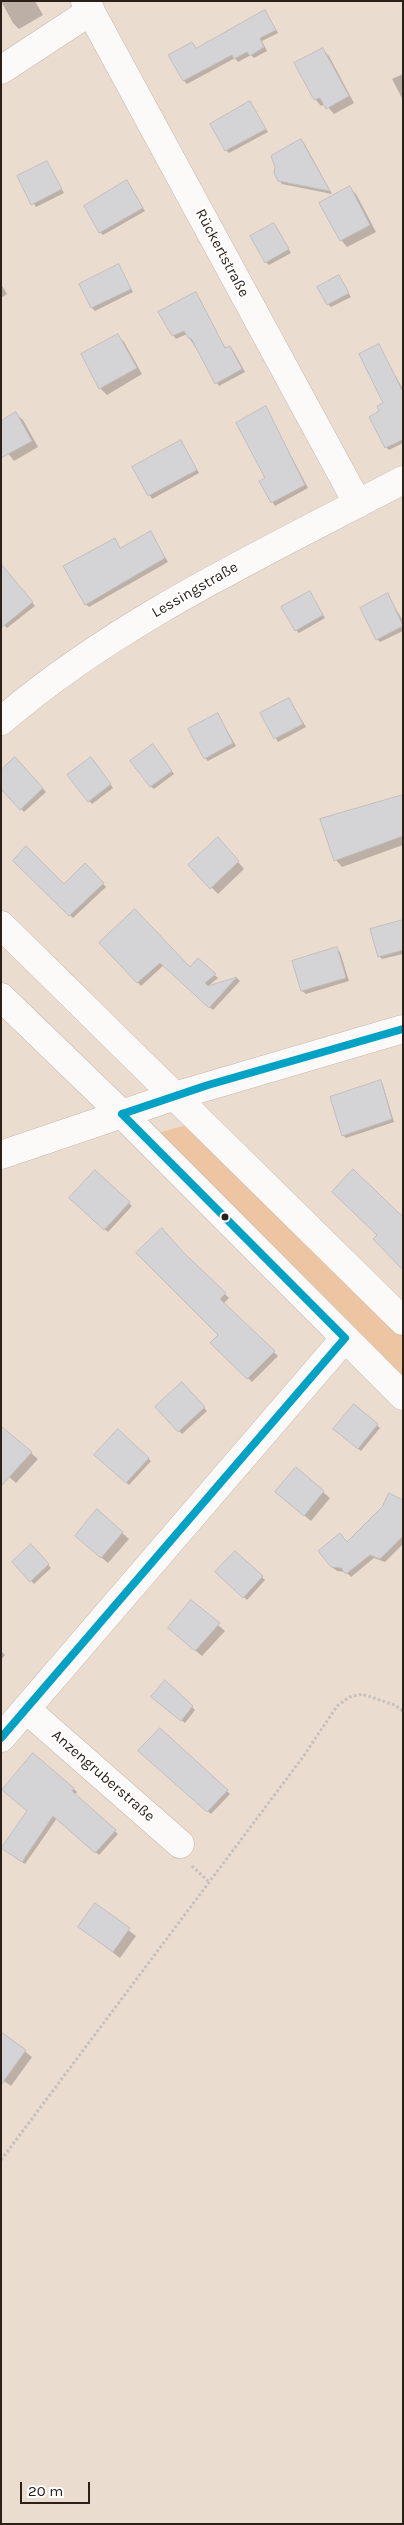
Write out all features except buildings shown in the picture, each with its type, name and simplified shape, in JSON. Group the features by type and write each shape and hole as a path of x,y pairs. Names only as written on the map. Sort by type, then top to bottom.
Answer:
{"street":[{"path":"1,70 88,6"},
{"name":"Rückertstraße","path":"88,6 358,504"},
{"name":"Lessingstraße","path":"1,722 30,697 123,632 228,571 403,480"},
{"path":"1,925 403,1321"},
{"path":"1,998 122,1114 403,1396"},
{"path":"1,1155 175,1096 403,1028"},
{"path":"2,1735 345,1338"},
{"name":"Anzengruberstraße","path":"26,1709 180,1844"}],"path":[{"path":"1,2160 302,1757 337,1706 349,1697 362,1694 395,1705 403,1711"}],"shaded area":[{"path":"187,1125 403,1333 403,1378 157,1133"}],"transit line":[{"path":"122,1114 208,1085 403,1029"},
{"path":"122,1114 345,1338"},
{"path":"1,1738 345,1338"}]}
